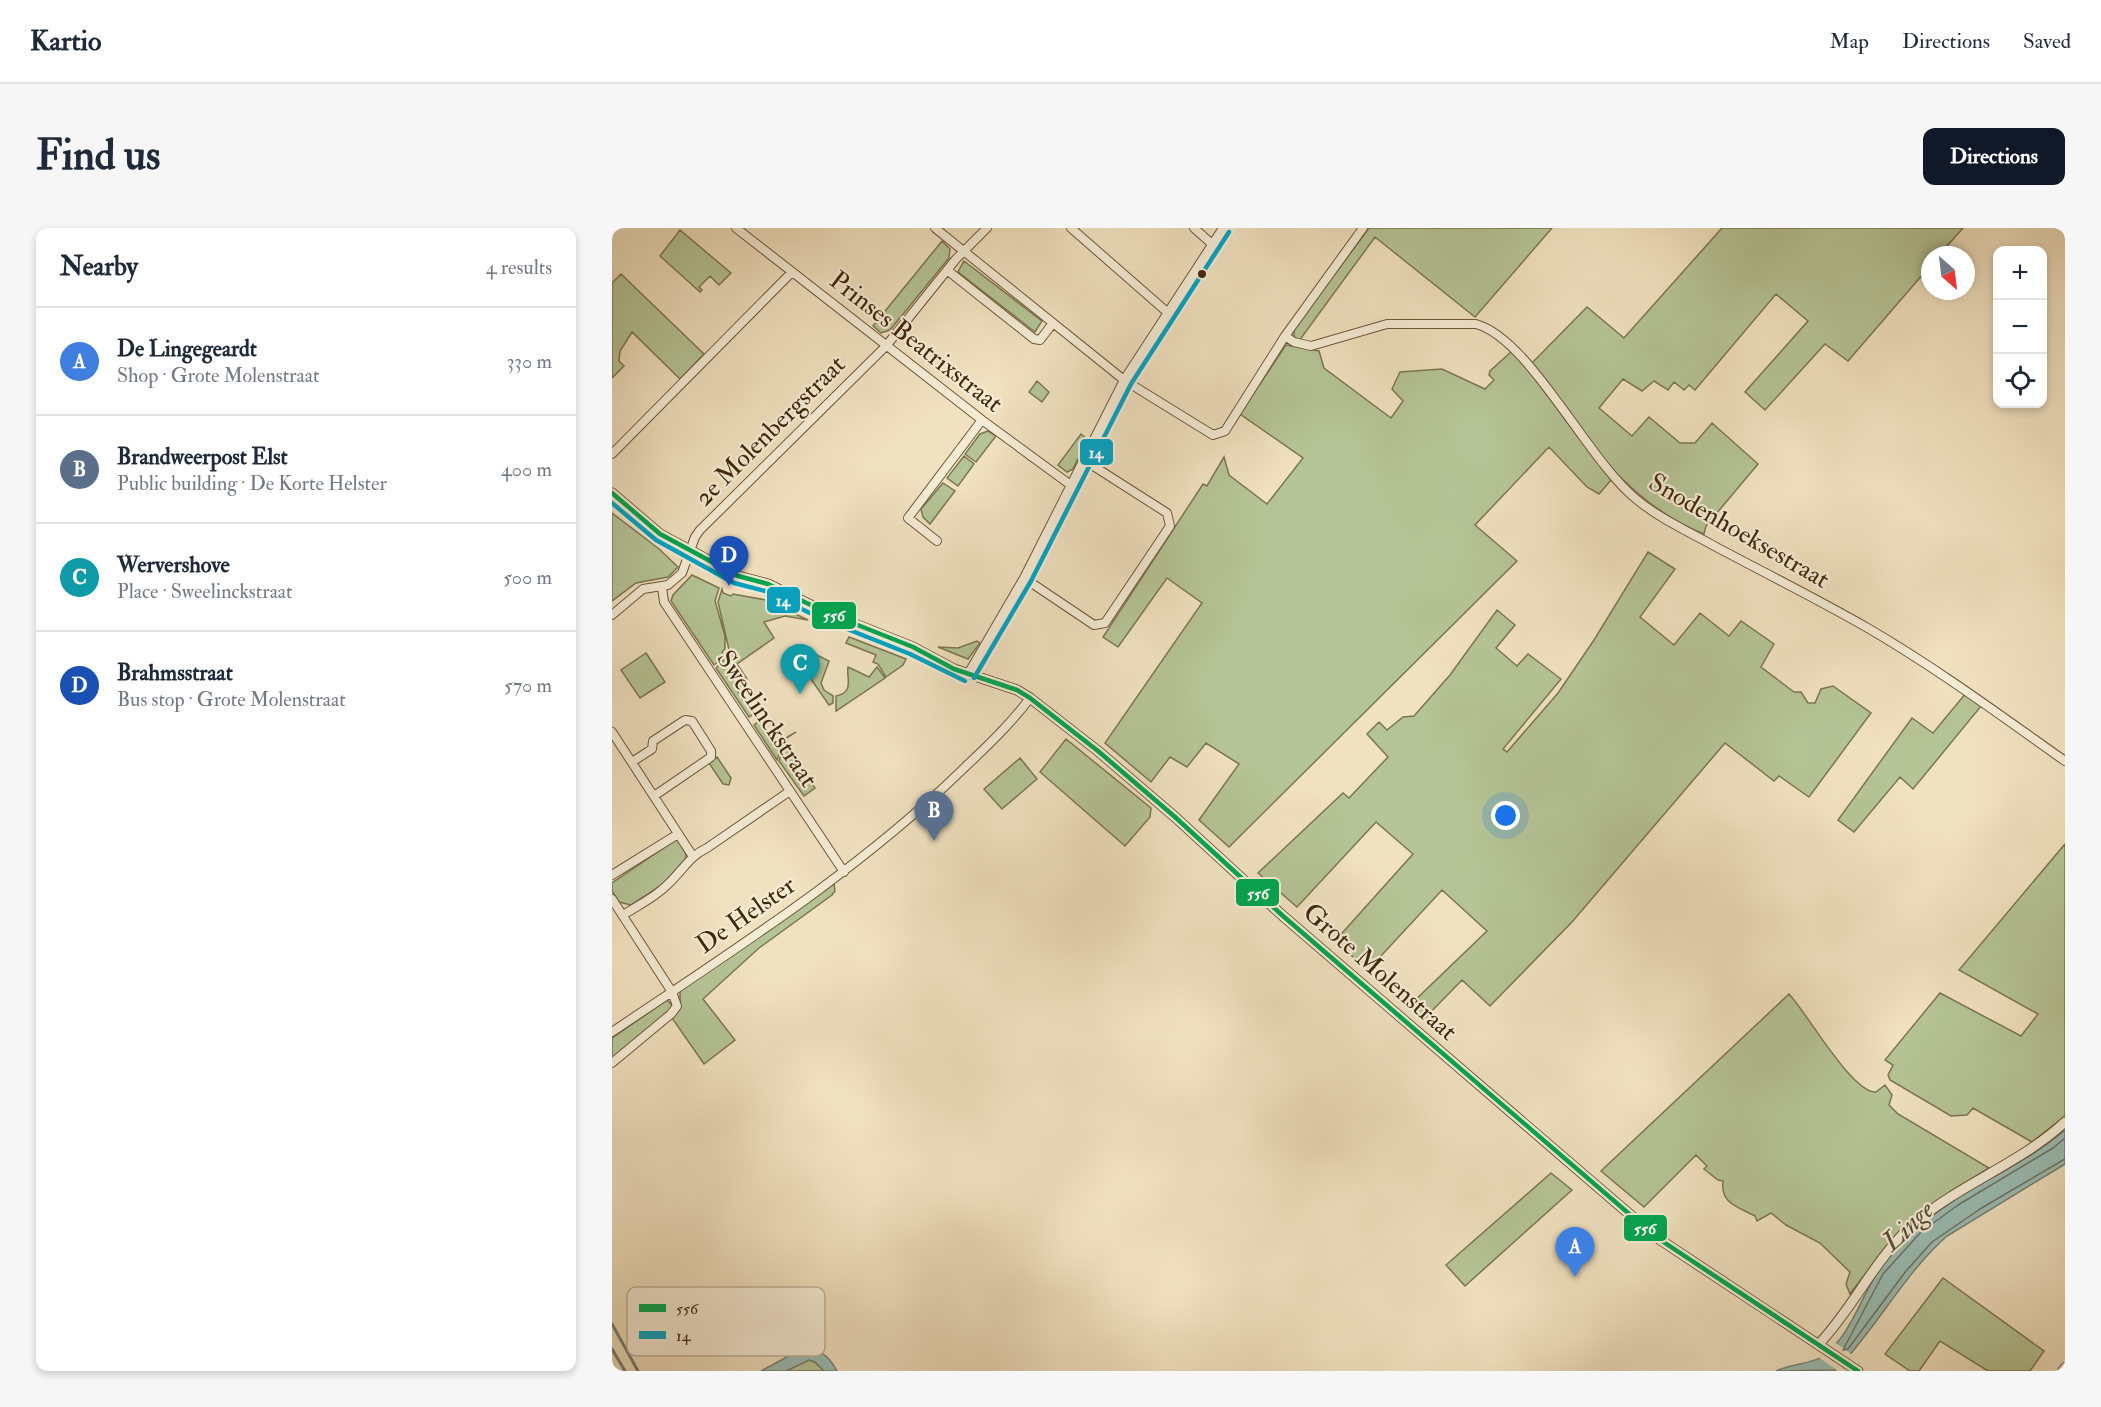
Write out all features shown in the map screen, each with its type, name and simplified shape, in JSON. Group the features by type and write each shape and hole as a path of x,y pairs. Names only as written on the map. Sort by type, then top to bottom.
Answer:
{"street":[{"name":"Prinses Beatrixstraat","path":"736,228 982,420 1072,486"},
{"path":"935,228 1124,380 1208,434 1217,435 1225,431 1285,336 1364,228"},
{"name":"2e Molenbergstraat","path":"662,588 682,573 700,530 886,346 947,270 987,228"},
{"path":"1071,228 1167,312"},
{"path":"1194,228 1212,244"},
{"path":"968,674 1024,578 1124,380 1223,228"},
{"path":"947,270 1034,339 1040,340 1053,323"},
{"path":"612,454 792,272"},
{"name":"Snodenhoeksestraat","path":"1285,336 1311,346 1387,324 1476,324 1485,327 1510,344 1599,460 1636,499 1690,532 1867,627 1962,689 2065,761"},
{"path":"937,541 908,518 982,420"},
{"path":"1024,578 1094,625 1105,623 1170,526 1167,513 1084,460"},
{"name":"Grote Molenstraat","path":"612,493 660,534 738,576 768,584 825,612 913,647 968,674 1017,690 1030,698 1098,751 1175,817 1275,909 1656,1237 1822,1346 1853,1369"},
{"path":"612,615 643,589 662,588"},
{"name":"Sweelinckstraat","path":"662,588 664,602 844,872"},
{"name":"De Helster","path":"612,1032 844,872 929,802 1015,717 1030,698"},
{"path":"632,762 652,749 653,741 685,720 692,721 711,751 711,757 654,796"},
{"path":"612,732 692,855"},
{"path":"623,915 665,888 687,865 692,855 707,848 790,791"},
{"path":"612,875 678,834"},
{"path":"612,899 672,992 676,1006 671,1014 612,1063"},
{"path":"1822,1346 1894,1242 1952,1196 2049,1137 2065,1122"},
{"path":"2062,1371 2065,1367"}],"green space":[{"path":"1369,228 1552,228 1475,317 1375,237 1299,341 1294,338 1294,329"},
{"path":"1722,228 1963,228 1947,246 1921,246 1921,276 1848,361 1825,344 1765,410 1745,392 1808,321 1776,294 1695,390 1689,385 1684,390 1674,382 1668,390 1654,381 1642,391 1623,379 1599,408 1632,436 1649,417 1680,443 1695,443 1712,423 1758,464 1706,526 1704,534 1676,521 1627,484 1586,439 1531,364 1587,307 1624,338"},
{"path":"680,230 731,273 719,285 710,276 699,287 702,290 700,292 660,256"},
{"path":"942,241 950,249 949,258 890,330 881,333 873,326"},
{"path":"964,261 1042,321 1035,332 958,272"},
{"path":"621,274 704,354 680,379 632,332 620,351 619,361 624,366 612,378 612,283"},
{"path":"1286,345 1319,351 1324,368 1391,418 1403,401 1392,389 1400,372 1442,369 1485,389 1494,380 1489,375 1490,371 1512,351 1612,479 1599,494 1587,487 1549,447 1475,525 1517,561 1229,847 1199,820 1239,764 1206,743 1187,767 1170,757 1151,782 1105,743 1202,603 1167,578 1118,647 1103,637 1203,484 1207,486 1224,457 1229,475 1267,504 1303,458 1240,414"},
{"path":"1037,381 1049,392 1042,402 1029,392"},
{"path":"988,431 996,436 976,462 965,454 980,434"},
{"path":"1081,434 1087,439 1073,469 1067,472 1058,465"},
{"path":"964,456 974,464 958,486 947,478"},
{"path":"943,483 955,491 930,524 923,517 921,509"},
{"path":"612,513 658,548 678,567 668,577 636,583 612,601"},
{"path":"1648,552 1675,569 1640,617 1674,645 1700,613 1729,636 1741,621 1774,644 1761,667 1794,692 1801,692 1808,703 1815,703 1821,689 1833,686 1871,713 1809,797 1779,776 1774,781 1725,743 1572,922 1490,1006 1462,980 1424,1019 1409,1006 1487,931 1442,890 1368,970 1335,941 1413,854 1376,822 1297,907 1258,873 1343,793 1349,798 1388,757 1367,734 1379,722 1387,730 1403,717 1414,716 1450,675 1497,610 1515,625 1496,648 1517,666 1528,654 1561,679 1503,749 1507,752 1558,693 1594,640"},
{"path":"692,575 719,588 715,601 725,636 725,649 722,652 724,657 714,665 671,601 673,595"},
{"path":"722,589 723,593 731,596 733,594 766,600 808,620 785,616 764,622 774,638 737,664 747,679 738,691 754,714 749,717 716,668 730,654 718,602"},
{"path":"849,637 906,659 903,665 886,677 878,664 873,662 876,655 846,643"},
{"path":"977,641 980,643 968,659 938,647 958,648"},
{"path":"797,645 829,661 821,683 824,690 833,696 833,703 829,705 790,649"},
{"path":"646,653 665,682 640,698 621,670"},
{"path":"848,667 869,677 877,667 885,678 836,711 836,696 848,688"},
{"path":"1966,693 1982,705 1913,789 1900,777 1854,832 1838,820 1912,718 1933,733"},
{"path":"759,721 774,745 796,732 784,740 777,760 754,725"},
{"path":"1066,739 1151,808 1150,817 1125,846 1040,772"},
{"path":"785,742 815,788 804,796 779,761"},
{"path":"717,757 731,778 729,785 723,784 709,763"},
{"path":"1020,758 1037,779 1002,809 984,789"},
{"path":"677,839 686,854 680,869 664,883 631,905 619,902 612,891 612,883"},
{"path":"2065,844 2065,1116 2032,1142 1973,1108 1967,1115 1951,1116 1890,1080 1888,1075 1893,1065 1885,1060 1940,993 2021,1036 2038,1014 1959,970"},
{"path":"834,884 835,891 832,895 759,948 703,999 735,1040 704,1064 672,1018 680,1003 680,991"},
{"path":"1789,994 1855,1080 1866,1089 1876,1092 1885,1085 1892,1095 1889,1105 1898,1114 1989,1168 1919,1213 1889,1243 1850,1294 1846,1284 1850,1272 1820,1243 1786,1225 1771,1213 1757,1221 1755,1216 1732,1204 1724,1195 1723,1181 1718,1180 1704,1169 1707,1166 1696,1155 1644,1207 1601,1171"},
{"path":"667,1000 673,1006 669,1011 612,1060 612,1038"},
{"path":"1551,1173 1572,1190 1465,1286 1446,1265"},
{"path":"1943,1278 2044,1351 2030,1371 1988,1371 1940,1341 1919,1371 1910,1371 1885,1354"},
{"path":"809,1360 815,1362 824,1371 786,1371"}],"water":[{"path":"2065,1130 2065,1164 1947,1236 1917,1267 1851,1354 1836,1370 1776,1371 1822,1357 1840,1340 1877,1273 1906,1239 1952,1202 2029,1156"},
{"path":"825,1355 837,1371 824,1371 815,1362 809,1360 786,1371 761,1371 789,1356"}],"pier":[{"path":"1834,1342 1854,1356 1838,1371 1817,1356"}],"waterway":[{"path":"612,1324 627,1351"},
{"path":"612,1349 625,1371"},
{"path":"630,1356 638,1371"}],"transit line":[{"name":"14","path":"974,678 1031,581 1131,384 1229,232"},
{"name":"556","path":"612,493 660,534 738,576 768,584 825,612 913,647 954,669 1017,690 1030,698 1098,751 1175,817 1283,916 1656,1237 1858,1371"},
{"name":"14","path":"612,503 656,540 734,583 765,591 822,619 910,654 965,681"}],"place":[{"name":"Brahmsstraat","path":"729,586"},
{"name":"Wervershove","path":"800,694"},
{"name":"Brandweerpost Elst","path":"934,841"},
{"name":"De Lingegeardt","path":"1575,1277"}],"water label":[{"name":"Linge","path":"1908,1226"}]}
